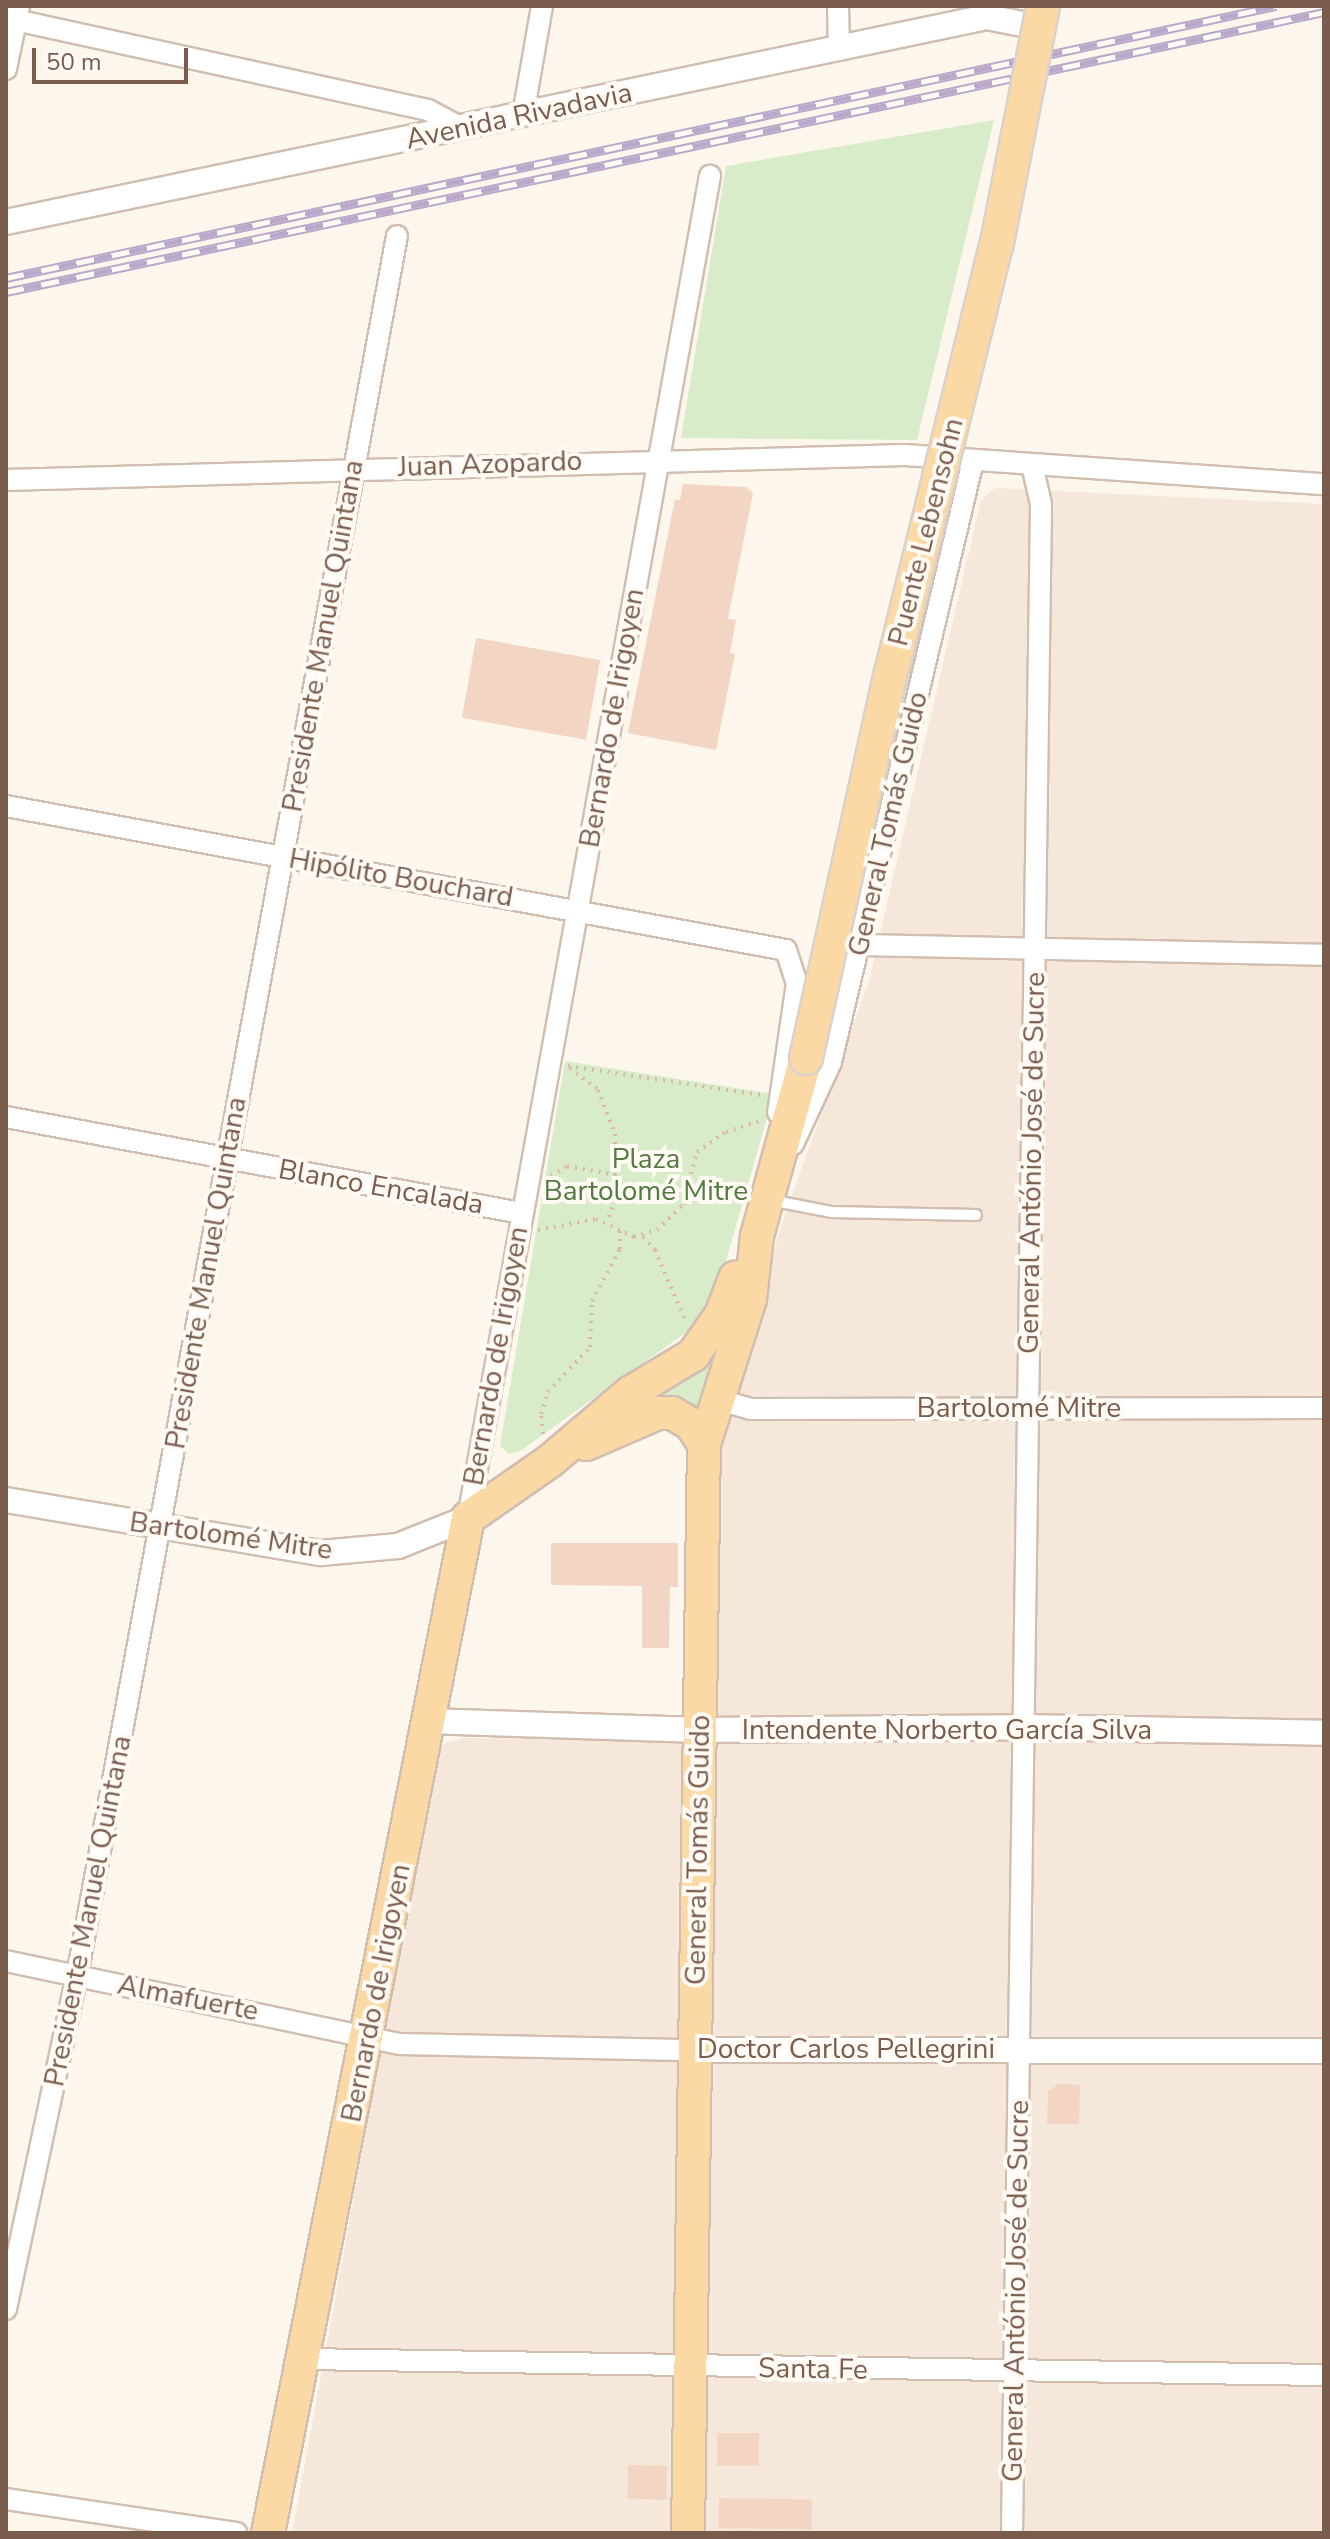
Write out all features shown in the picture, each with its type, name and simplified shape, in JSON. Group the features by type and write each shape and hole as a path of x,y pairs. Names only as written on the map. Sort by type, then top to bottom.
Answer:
{"main road":[{"name":"Puente Lebensohn","path":"806,1058 888,688 997,243 1038,16"},
{"name":"General Tomás Guido","path":"688,2533 704,1444 750,1299 757,1236 806,1058"},
{"name":"Bartolomé Mitre","path":"468,1518 550,1461 613,1406 704,1343 757,1236"},
{"path":"550,1461 658,1413 672,1413 691,1424 704,1444"},
{"name":"Bernardo de Irigoyen","path":"268,2533 369,2037 426,1721 468,1518"}],"street":[{"path":"523,115 542,6"},
{"path":"838,6 839,50"},
{"name":"Avenida Rivadavia","path":"6,222 839,50 991,12 1038,16"},
{"path":"6,69 14,15 428,110 462,128"},
{"name":"Bernardo de Irigoyen","path":"468,1518 528,1172 557,1065 577,909 710,176"},
{"name":"Presidente Manuel Quintana","path":"6,2309 77,1976 397,236"},
{"name":"Juan Azopardo","path":"6,480 353,467 905,455 1324,484"},
{"name":"General Tomás Guido","path":"772,1188 822,1090 860,945 973,461"},
{"name":"General António José de Sucre","path":"1012,2533 1041,504 1032,466"},
{"name":"Hipólito Bouchard","path":"6,806 770,945 793,957"},
{"path":"860,945 1324,955"},
{"name":"General Tomás Guido","path":"772,1188 777,1118 797,983 793,957"},
{"name":"Blanco Encalada","path":"6,1117 521,1213"},
{"name":"Bartolomé Mitre","path":"716,1399 751,1409 1324,1408"},
{"name":"Bartolomé Mitre","path":"6,1500 261,1546 360,1552 427,1538 468,1518"},
{"name":"Intendente Norberto García Silva","path":"426,1721 700,1730 1025,1727 1324,1733"},
{"name":"Almafuerte","path":"6,1961 369,2037"},
{"name":"Doctor Carlos Pellegrini","path":"369,2037 422,2047 1324,2051"},
{"name":"Santa Fe","path":"303,2359 1324,2375"},
{"path":"6,2499 237,2533"}],"lane":[{"path":"772,1188 831,1212 976,1215"}],"path":[{"path":"557,1065 780,1097"},
{"path":"557,1065 598,1090 608,1108 617,1175 607,1222"},
{"path":"643,1237 672,1219 683,1205 697,1152 726,1132 777,1118"},
{"path":"528,1172 551,1176 574,1166 617,1175"},
{"path":"517,1237 583,1219 607,1222 620,1231 643,1237 655,1250 690,1332 704,1343"},
{"path":"550,1461 542,1408 548,1392 590,1347 592,1301 620,1249 620,1231"}],"shaded area":[{"path":"995,488 1324,504 1324,2533 292,2533 435,1756 445,1743 463,1738 712,1740 720,1438 782,1223 869,981 981,500"}],"green space":[{"path":"994,120 917,440 681,438 726,166"},
{"name":"Plaza Bartolomé Mitre","path":"565,1061 774,1094 719,1285 702,1321 520,1451 509,1454 500,1446"},
{"path":"730,1317 701,1423 633,1403"}],"building":[{"path":"683,484 746,487 753,493 728,619 736,620 730,653 735,654 716,750 628,733 675,499 680,500"},
{"path":"476,638 600,660 586,740 462,718"},
{"path":"551,1543 678,1543 678,1587 670,1587 669,1648 642,1648 642,1586 551,1585"},
{"path":"1059,2084 1080,2085 1079,2124 1047,2124 1048,2091"},
{"path":"717,2433 759,2433 759,2466 717,2466"},
{"path":"628,2465 667,2466 666,2500 627,2499"},
{"path":"719,2498 812,2500 811,2530 718,2528"}],"railway":[{"path":"6,278 1276,6"},
{"path":"6,292 1324,12"}]}
